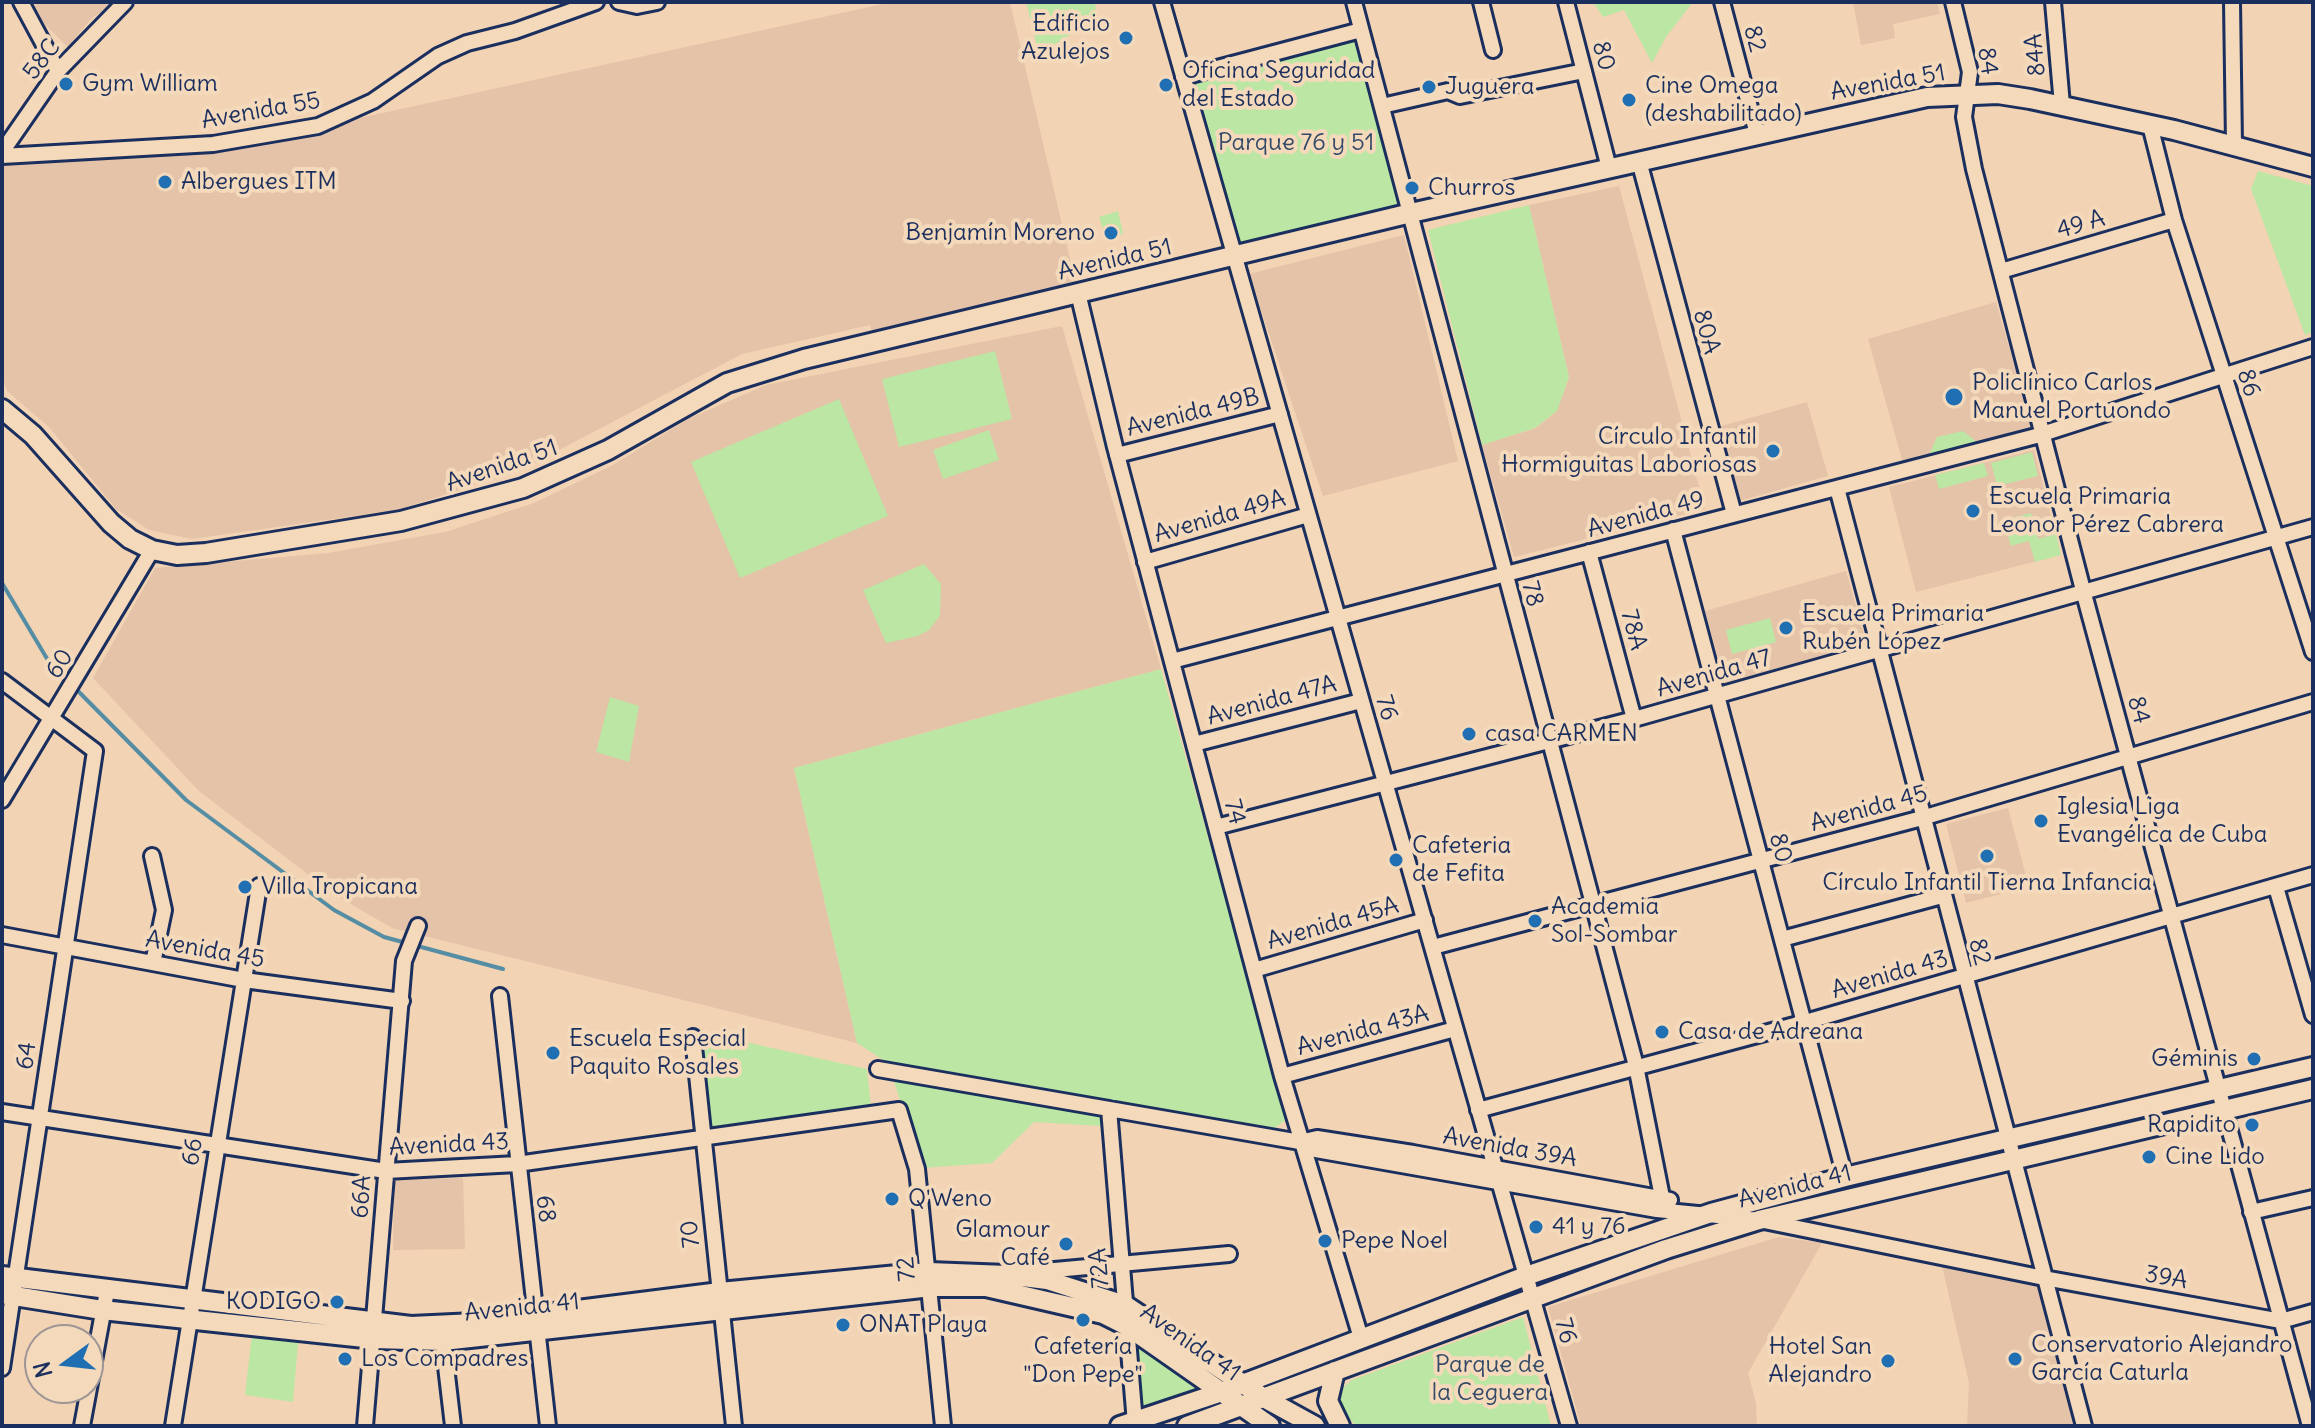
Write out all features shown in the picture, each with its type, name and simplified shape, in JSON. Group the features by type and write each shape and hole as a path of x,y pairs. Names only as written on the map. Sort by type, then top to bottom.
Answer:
{"main road":[{"name":"Avenida 51","path":"2,409 33,435 111,523 130,539 152,550 177,555 206,553 311,538 455,509 556,475 727,383 761,371 1411,213 1927,97 1998,94 2062,105 2234,144 2313,167"},
{"name":"Avenida 41","path":"8,1286 104,1301 193,1309 443,1341 537,1324 721,1301 930,1279 1007,1275 1047,1280 1125,1305 1242,1384 1526,1276 1711,1213 1845,1177 2313,1067"},
{"name":"Avenida 41","path":"930,1279 1035,1296 1103,1314 1127,1326 1239,1406 1532,1298 1759,1220 2313,1089"},
{"name":"Avenida 41","path":"374,1332 411,1326 537,1324"},
{"path":"1335,1371 1328,1401 1340,1426"},
{"path":"1128,1424 1242,1384 1315,1426"},
{"path":"1187,1426 1239,1406 1270,1426"}],"street":[{"path":"21,2 58,71"},
{"name":"58C","path":"2,154 58,71 125,2"},
{"name":"Avenida 55","path":"2,154 213,144 318,126 373,101 438,56 467,43 515,31 596,2"},
{"path":"619,2 637,6 657,2"},
{"name":"76","path":"1162,2 1569,1426"},
{"name":"78","path":"1354,2 1636,1066 1662,1197"},
{"name":"80","path":"1566,2 1609,168"},
{"name":"82","path":"1722,2 1757,134"},
{"name":"84","path":"1953,2 1970,72 1964,117 2001,271 2128,759 2310,1426"},
{"name":"84A","path":"2053,2 2062,105"},
{"path":"2232,2 2234,144"},
{"path":"1484,3 1493,50"},
{"path":"1183,77 1361,30"},
{"path":"1382,106 1448,91 1460,96 1584,71"},
{"name":"86","path":"2150,125 2174,220 2313,652"},
{"name":"80A","path":"1639,161 1734,514"},
{"name":"49 A","path":"2001,271 2174,220"},
{"name":"74","path":"1078,293 1117,455 1282,1076 1361,1338"},
{"name":"Avenida 49","path":"1172,661 2042,434 2313,347"},
{"name":"Avenida 49B","path":"1117,455 1280,414"},
{"name":"82","path":"1837,488 1963,977 2084,1426"},
{"name":"Avenida 49A","path":"1145,562 1308,515"},
{"name":"Avenida 47","path":"1216,827 1634,719 2276,540 2313,527"},
{"name":"80","path":"1673,530 1845,1177"},
{"name":"60","path":"2,800 152,550"},
{"name":"78A","path":"1589,552 1634,719"},
{"path":"2,681 51,719"},
{"name":"Avenida 47A","path":"1194,744 1361,701"},
{"name":"Avenida 45","path":"1433,947 1922,818 2313,702"},
{"name":"64","path":"2,1368 8,1286 41,1118 95,751 51,719"},
{"path":"152,856 164,910 153,963"},
{"name":"Avenida 43","path":"1478,1110 1802,1023 2313,875"},
{"name":"66","path":"173,1426 259,886"},
{"path":"2276,887 2313,1015"},
{"path":"1782,939 1942,896"},
{"name":"Avenida 45A","path":"1254,970 1425,920"},
{"name":"66A","path":"365,1426 404,961 418,926"},
{"name":"Avenida 45","path":"2,935 244,980 402,1001"},
{"name":"68","path":"500,996 548,1426"},
{"name":"Avenida 43A","path":"1282,1076 1455,1029"},
{"name":"70","path":"693,1037 734,1426"},
{"name":"Avenida 39A","path":"878,1069 1300,1142 1316,1150 1662,1197 1711,1213"},
{"name":"72A","path":"1109,1109 1127,1326 1128,1424"},
{"name":"Avenida 43","path":"2,1112 386,1171 517,1164 704,1140 899,1110"},
{"name":"72","path":"899,1110 917,1169 943,1426"},
{"name":"Avenida 39A","path":"1496,1173 1657,1210 1759,1220 2044,1278"},
{"path":"2251,1212 2313,1198"},
{"path":"1007,1275 1229,1254"},
{"name":"39A","path":"2044,1278 2281,1321"},
{"path":"82,1426 104,1301"},
{"path":"2281,1321 2313,1312"},
{"path":"443,1341 453,1426"}],"shaded area":[{"path":"22,2 115,2 91,19 68,47"},
{"path":"892,2 1010,2 1078,293 875,343 870,325 742,354 519,471 397,510 192,539 149,530 116,509 49,427 7,391 2,376 4,163 213,150"},
{"path":"1853,2 1937,2 1940,14 1893,24 1895,38 1861,45"},
{"path":"1619,186 1705,509 1514,557 1482,445 1536,428 1557,411 1569,377 1529,205"},
{"path":"1404,235 1458,461 1323,496 1249,274"},
{"name":"Policlínico Carlos Manuel Portuondo","path":"1996,302 2032,426 1903,463 1868,339"},
{"path":"1062,326 1161,669 794,768 857,1043 392,928 335,895 199,791 93,678 155,568 328,553 445,532 534,503 611,466 690,418 766,385"},
{"name":"Círculo Infantil Hormiguitas Laboriosas","path":"1807,402 1828,476 1739,501 1718,427"},
{"name":"Escuela Primaria Leonor Pérez Cabrera","path":"2034,450 2061,555 1916,592 1889,487"},
{"name":"Escuela Primaria Rubén López","path":"1846,571 1867,645 1726,685 1705,611"},
{"name":"Círculo Infantil Tierna Infancia","path":"2008,808 2029,887 1966,903 1946,824"},
{"path":"463,1178 465,1249 393,1250 394,1180"},
{"path":"1779,1237 1822,1243 1748,1373 1756,1403 1757,1426 1581,1426 1548,1307"},
{"name":"Conservatorio Alejandro García Caturla","path":"1940,1257 2044,1278 2084,1426 1967,1426 1969,1383"}],"green space":[{"path":"1026,2 1095,2 1096,13 1075,32 1039,54"},
{"path":"1593,2 1693,2 1666,37 1652,63 1624,10 1603,17"},
{"name":"Parque 76 y 51","path":"1356,39 1399,204 1241,245 1236,241 1191,82"},
{"path":"2258,171 2313,186 2313,332 2305,335 2251,189"},
{"path":"1529,205 1569,377 1557,411 1535,428 1482,445 1428,230"},
{"path":"1118,211 1123,233 1116,239 1105,235 1099,217"},
{"path":"995,351 1012,419 899,447 882,379"},
{"path":"839,399 888,516 740,578 691,462"},
{"path":"989,430 999,460 943,479 933,450"},
{"path":"1963,431 1977,442 1929,455 1937,437"},
{"path":"2032,452 2038,476 1997,486 1991,463"},
{"path":"1984,463 1988,476 1939,489 1935,475"},
{"path":"2031,513 2038,539 2056,534 2061,555 2035,562 2029,541 2011,546 2004,520"},
{"path":"924,564 941,584 940,616 929,630 918,636 886,643 863,590"},
{"path":"1770,618 1776,642 1732,654 1726,630"},
{"path":"1161,669 1287,1119 1272,1130 1100,1100 1101,1126 1034,1122 992,1163 922,1168 888,1063 857,1043 794,768"},
{"path":"610,697 639,706 629,762 596,752"},
{"path":"695,1031 867,1069 871,1108 708,1133"},
{"name":"Parque de la Ceguera","path":"1523,1317 1551,1426 1356,1426 1336,1404 1338,1392 1352,1380"},
{"path":"253,1325 299,1331 293,1402 245,1395"},
{"path":"1127,1326 1219,1393 1135,1423"}],"waterway":[{"path":"2,583 49,662 69,682"},
{"path":"75,688 186,800 334,910 384,937 503,969"}],"place":[{"name":"Edificio Azulejos","path":"1126,38"},
{"name":"Gym William","path":"66,84"},
{"name":"Oficina Seguridad del Estado","path":"1166,85"},
{"name":"Juguera","path":"1429,87"},
{"name":"Cine Omega (deshabilitado)","path":"1629,100"},
{"name":"Albergues ITM","path":"165,182"},
{"name":"Churros","path":"1412,188"},
{"name":"Benjamín Moreno","path":"1111,233"},
{"name":"Policlínico Carlos Manuel Portuondo","path":"1954,397"},
{"name":"Círculo Infantil Hormiguitas Laboriosas","path":"1773,451"},
{"name":"Escuela Primaria Leonor Pérez Cabrera","path":"1973,511"},
{"name":"Escuela Primaria Rubén López","path":"1786,628"},
{"name":"casa CARMEN","path":"1469,734"},
{"name":"Iglesia Liga Evangélica de Cuba","path":"2041,821"},
{"name":"Círculo Infantil Tierna Infancia","path":"1987,856"},
{"name":"Cafeteria de Fefita","path":"1396,860"},
{"name":"Villa Tropicana","path":"245,887"},
{"name":"Academia Sol-Sombar","path":"1535,921"},
{"name":"Casa de Adreana","path":"1662,1032"},
{"name":"Escuela Especial Paquito Rosales","path":"553,1053"},
{"name":"Géminis","path":"2254,1059"},
{"name":"Rapidito","path":"2252,1125"},
{"name":"Cine Lido","path":"2149,1157"},
{"name":"Q'Weno","path":"892,1199"},
{"name":"41 y 76","path":"1536,1227"},
{"name":"Pepe Noel","path":"1325,1241"},
{"name":"Glamour Café","path":"1066,1244"},
{"name":"KODIGO","path":"337,1302"},
{"name":"Cafetería \"Don Pepe\"","path":"1083,1320"},
{"name":"ONAT Playa","path":"843,1325"},
{"name":"Los Compadres","path":"345,1359"},
{"name":"Conservatorio Alejandro García Caturla","path":"2015,1359"},
{"name":"Hotel San Alejandro","path":"1888,1361"}]}
